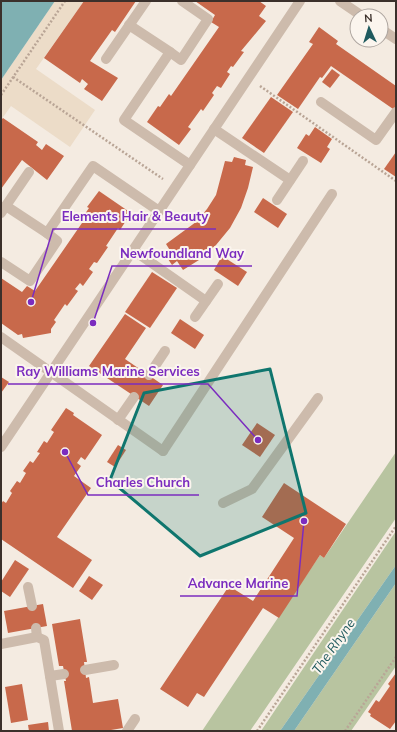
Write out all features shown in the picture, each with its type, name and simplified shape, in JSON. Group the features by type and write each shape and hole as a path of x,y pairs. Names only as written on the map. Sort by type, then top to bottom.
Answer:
{"street":[{"path":"106,59 146,1"},
{"path":"130,25 181,60 208,19 182,1"},
{"path":"1,447 300,1"},
{"path":"340,1 350,8"},
{"path":"170,52 124,120 190,165"},
{"path":"321,102 376,140 396,112"},
{"path":"214,129 290,180"},
{"path":"277,200 303,161"},
{"path":"47,233 93,166 159,211"},
{"path":"1,262 30,281 57,241 47,233 3,209 29,172"},
{"path":"1,338 163,451 332,194"},
{"path":"133,250 206,302"},
{"path":"195,317 218,284"},
{"path":"149,375 165,351"},
{"path":"118,420 134,397"},
{"path":"223,503 252,489 318,398"},
{"path":"28,587 32,606"},
{"path":"1,644 36,632 45,642 60,731"},
{"path":"85,670 114,665"},
{"path":"50,676 64,674"},
{"path":"127,731 135,719"}],"path":[{"path":"1,95 65,1"},
{"path":"13,77 175,187"},
{"path":"248,78 396,181"},
{"path":"257,731 396,526"},
{"path":"345,731 395,662 396,657"}],"highlighted area":[{"path":"270,369 306,513 200,556 110,480 144,393"}],"green space":[{"path":"396,452 396,518 250,731 202,731 320,555 324,558"},
{"path":"396,531 396,565 280,731 261,731"},
{"path":"396,583 396,666 351,731 294,731"}],"shaded area":[{"path":"55,1 84,1 36,69 95,110 70,147 11,106 1,120 1,80"}],"water":[{"path":"1,1 55,1 1,80"},
{"path":"396,565 396,583 294,731 280,731"}],"building":[{"path":"84,1 136,1 115,32 112,30 90,61 118,78 102,101 84,89 88,84 82,79 80,83 44,58"},
{"path":"195,1 259,1 266,6 259,16 266,21 241,51 244,52 233,67 231,66 227,72 230,74 221,88 217,86 212,93 214,95 203,111 201,109 188,127 191,129 179,145 147,122 158,106 160,107 169,94 171,96 219,27 211,22 215,15"},
{"path":"319,27 338,41 336,44 396,86 396,111 331,66 322,78 320,77 298,109 277,95 313,44 309,42"},
{"path":"332,69 340,75 330,88 322,82"},
{"path":"271,97 293,112 264,153 242,138"},
{"path":"3,118 38,142 36,145 42,150 46,144 64,156 47,180 22,160 1,189 1,120"},
{"path":"315,127 332,139 327,147 330,149 321,163 297,148 306,134 309,136"},
{"path":"396,152 396,177 384,169"},
{"path":"234,157 246,160 245,165 253,167 241,208 230,228 216,245 199,260 183,270 177,261 172,265 166,256 171,252 166,244 196,222 207,209 216,195 225,161 232,162"},
{"path":"99,191 131,213 120,230 118,228 106,246 108,247 97,263 94,262 89,269 93,272 83,286 80,283 75,289 78,291 67,306 65,304 54,320 56,322 51,329 51,333 23,338 22,334 18,335 1,323 1,278 22,292 27,286 35,291 82,223 80,221 89,208 87,207"},
{"path":"263,198 287,214 278,228 254,212"},
{"path":"222,256 247,272 238,286 214,270"},
{"path":"152,272 177,288 150,328 125,312"},
{"path":"125,314 146,328 125,359 163,385 149,406 89,366"},
{"path":"180,319 204,335 195,349 171,333"},
{"path":"1,377 9,382 1,393"},
{"path":"66,408 74,413 73,415 102,435 85,460 81,457 77,463 81,466 74,476 91,488 57,537 92,560 73,588 1,539 1,504 3,501 6,503 12,493 10,491 17,481 20,483 26,473 23,471 30,461 33,463 40,453 37,452 44,441 47,443 54,432 51,430"},
{"path":"257,423 275,435 260,457 242,445"},
{"path":"118,445 126,450 115,467 107,462"},
{"path":"284,483 346,524 324,558 320,555 279,618 263,608 204,697 197,693 188,707 160,689 229,586 253,601 294,538 262,517"},
{"path":"15,560 29,569 10,597 1,591 1,582"},
{"path":"89,576 103,585 92,600 79,591"},
{"path":"43,604 47,626 8,633 4,611"},
{"path":"80,619 87,662 84,662 86,678 89,677 93,703 118,699 123,728 105,731 72,731 64,681 66,681 63,666 59,666 52,624"},
{"path":"396,673 396,721 390,729 370,716 371,714 368,712 376,700 379,702 390,686 388,684"},
{"path":"22,684 28,720 11,723 5,687"},
{"path":"48,722 49,731 29,731 28,725"}],"place":[{"name":"Elements Hair & Beauty","path":"31,302"},
{"name":"Newfoundland Way","path":"93,323"},
{"name":"Ray Williams Marine Services","path":"258,440"},
{"name":"Charles Church","path":"65,452"},
{"name":"Advance Marine","path":"304,521"}],"water label":[{"name":"The Rhyne","path":"333,646"}]}
